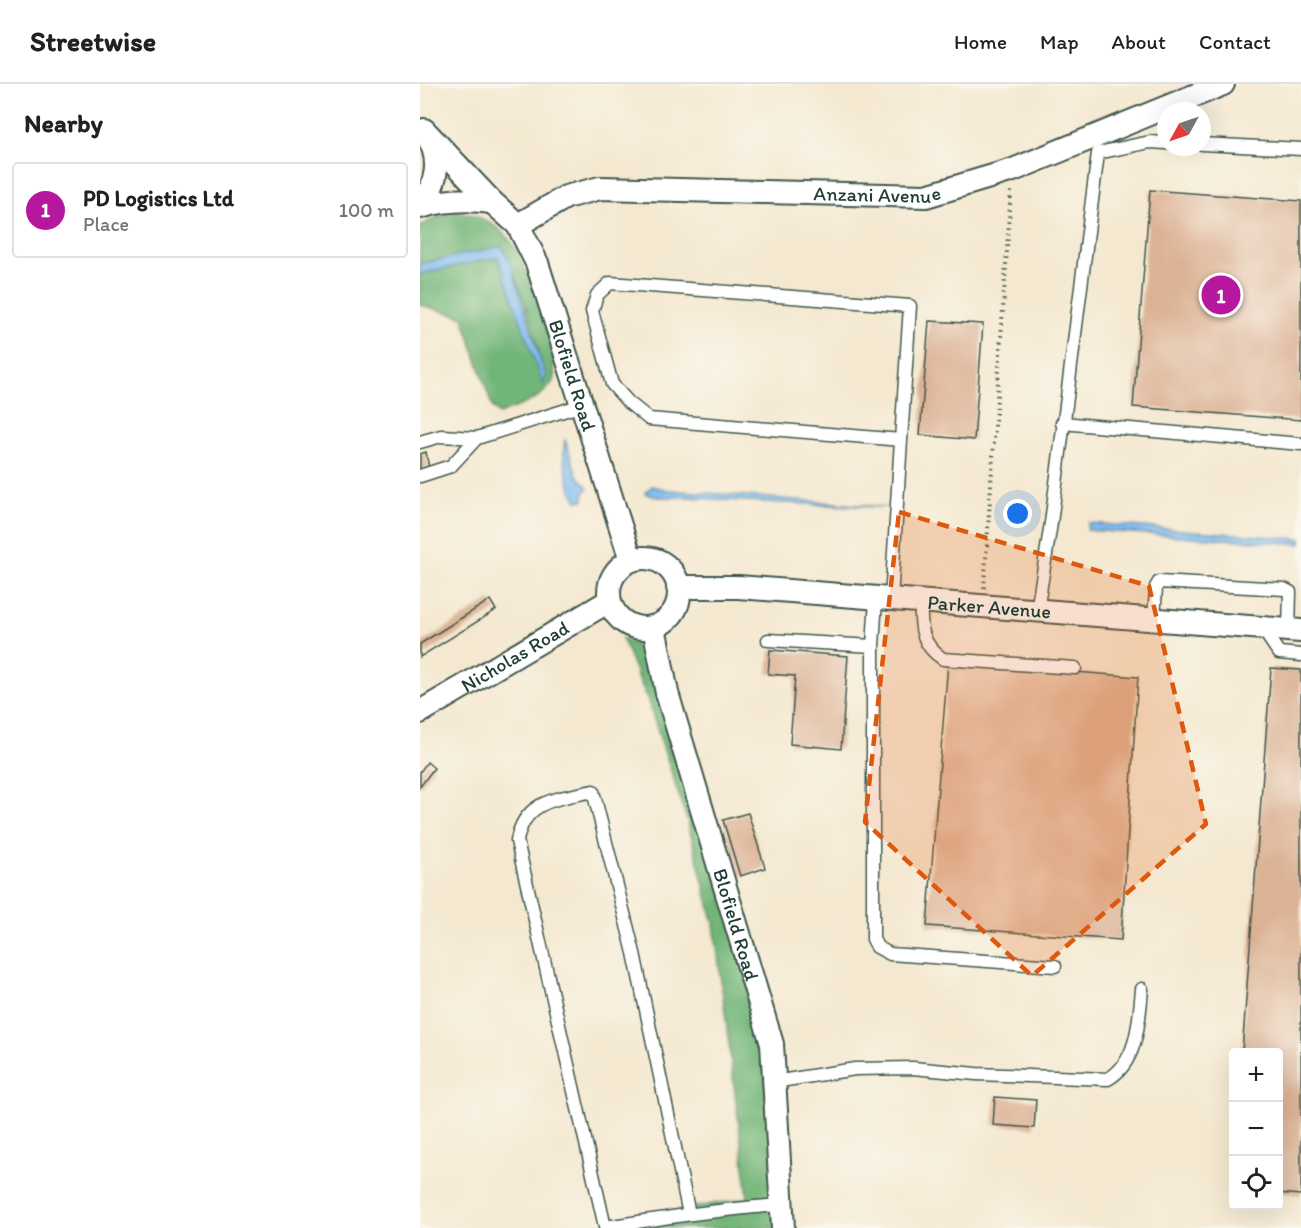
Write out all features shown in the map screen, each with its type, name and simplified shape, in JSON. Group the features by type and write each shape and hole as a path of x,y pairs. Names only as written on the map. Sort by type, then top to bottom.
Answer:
{"street":[{"name":"Anzani Avenue","path":"518,225 566,197 600,188 926,196 1013,170 1223,84"},
{"name":"Blofield Road","path":"422,129 492,202 518,225 537,263 631,560"},
{"path":"420,205 434,181 436,163 433,146 422,129"},
{"path":"420,205 458,201 492,202"},
{"path":"643,558 661,563 670,571 678,587 678,599 674,610 667,620 654,627 642,628 625,623 616,615 609,601 609,588 613,576 621,566 631,560 643,558"},
{"name":"Parker Avenue","path":"678,587 738,587 1295,631"},
{"name":"Nicholas Road","path":"420,712 609,601"},
{"name":"Blofield Road","path":"654,627 667,693 772,1044 783,1228"}],"lane":[{"path":"1037,611 1051,523 1098,153 1149,142 1157,142"},
{"path":"1211,144 1301,149"},
{"path":"901,440 650,419 628,402 612,384 592,310 597,295 610,283 909,306 901,440 884,599 873,646 873,939 876,947 890,954 1055,966"},
{"path":"420,442 441,436 477,438 582,405"},
{"path":"1062,423 1301,444"},
{"path":"420,476 451,466 477,438"},
{"path":"1154,621 1156,587 1159,582 1284,589 1290,592 1295,631"},
{"path":"921,602 920,627 924,638 936,654 943,659 1075,668"},
{"path":"1262,628 1279,652 1301,655"},
{"path":"768,640 873,646"},
{"path":"688,1214 634,953 593,791 548,801 527,813 519,827 517,841 605,1227 688,1214 780,1205"},
{"path":"774,1082 855,1069 913,1068 988,1075 1108,1079 1117,1074 1130,1054 1135,1038 1142,989"}],"path":[{"path":"983,607 1013,170"}],"highlighted area":[{"path":"899,512 1149,586 1206,824 1032,976 865,822"}],"green space":[{"path":"458,212 473,215 488,222 512,243 533,289 552,355 554,371 553,381 549,388 529,402 499,414 492,406 463,317 420,305 420,274 498,257 543,383 538,349 528,313 502,246 420,264 420,226 441,215"},
{"path":"622,638 638,647 657,674 762,1030 777,1228 577,1228 748,1198 714,924 688,823 647,698"}],"water":[{"path":"502,246 512,268 546,377 543,384 498,257 420,274 420,264"},
{"path":"565,440 577,475 588,488 584,493 584,500 577,501 568,480 564,455"},
{"path":"652,486 668,490 885,507 660,497 645,493"},
{"path":"1088,523 1301,539 1301,544 1087,530"}],"building":[{"path":"1150,190 1301,201 1301,420 1133,407"},
{"path":"929,321 983,324 974,440 920,435"},
{"path":"426,452 429,468 420,470 420,454"},
{"path":"490,600 496,610 420,657 420,644"},
{"path":"770,650 848,656 841,749 790,744 795,676 768,674"},
{"path":"948,662 1138,677 1121,940 927,926"},
{"path":"1271,668 1301,670 1301,1195 1283,1193 1283,1048 1242,1048"},
{"path":"427,762 434,768 420,787 420,772"},
{"path":"748,813 765,868 740,876 723,820"},
{"path":"995,1097 1036,1100 1034,1128 993,1125"}],"place":[{"name":"PD Logistics Ltd","path":"1221,295"}]}
